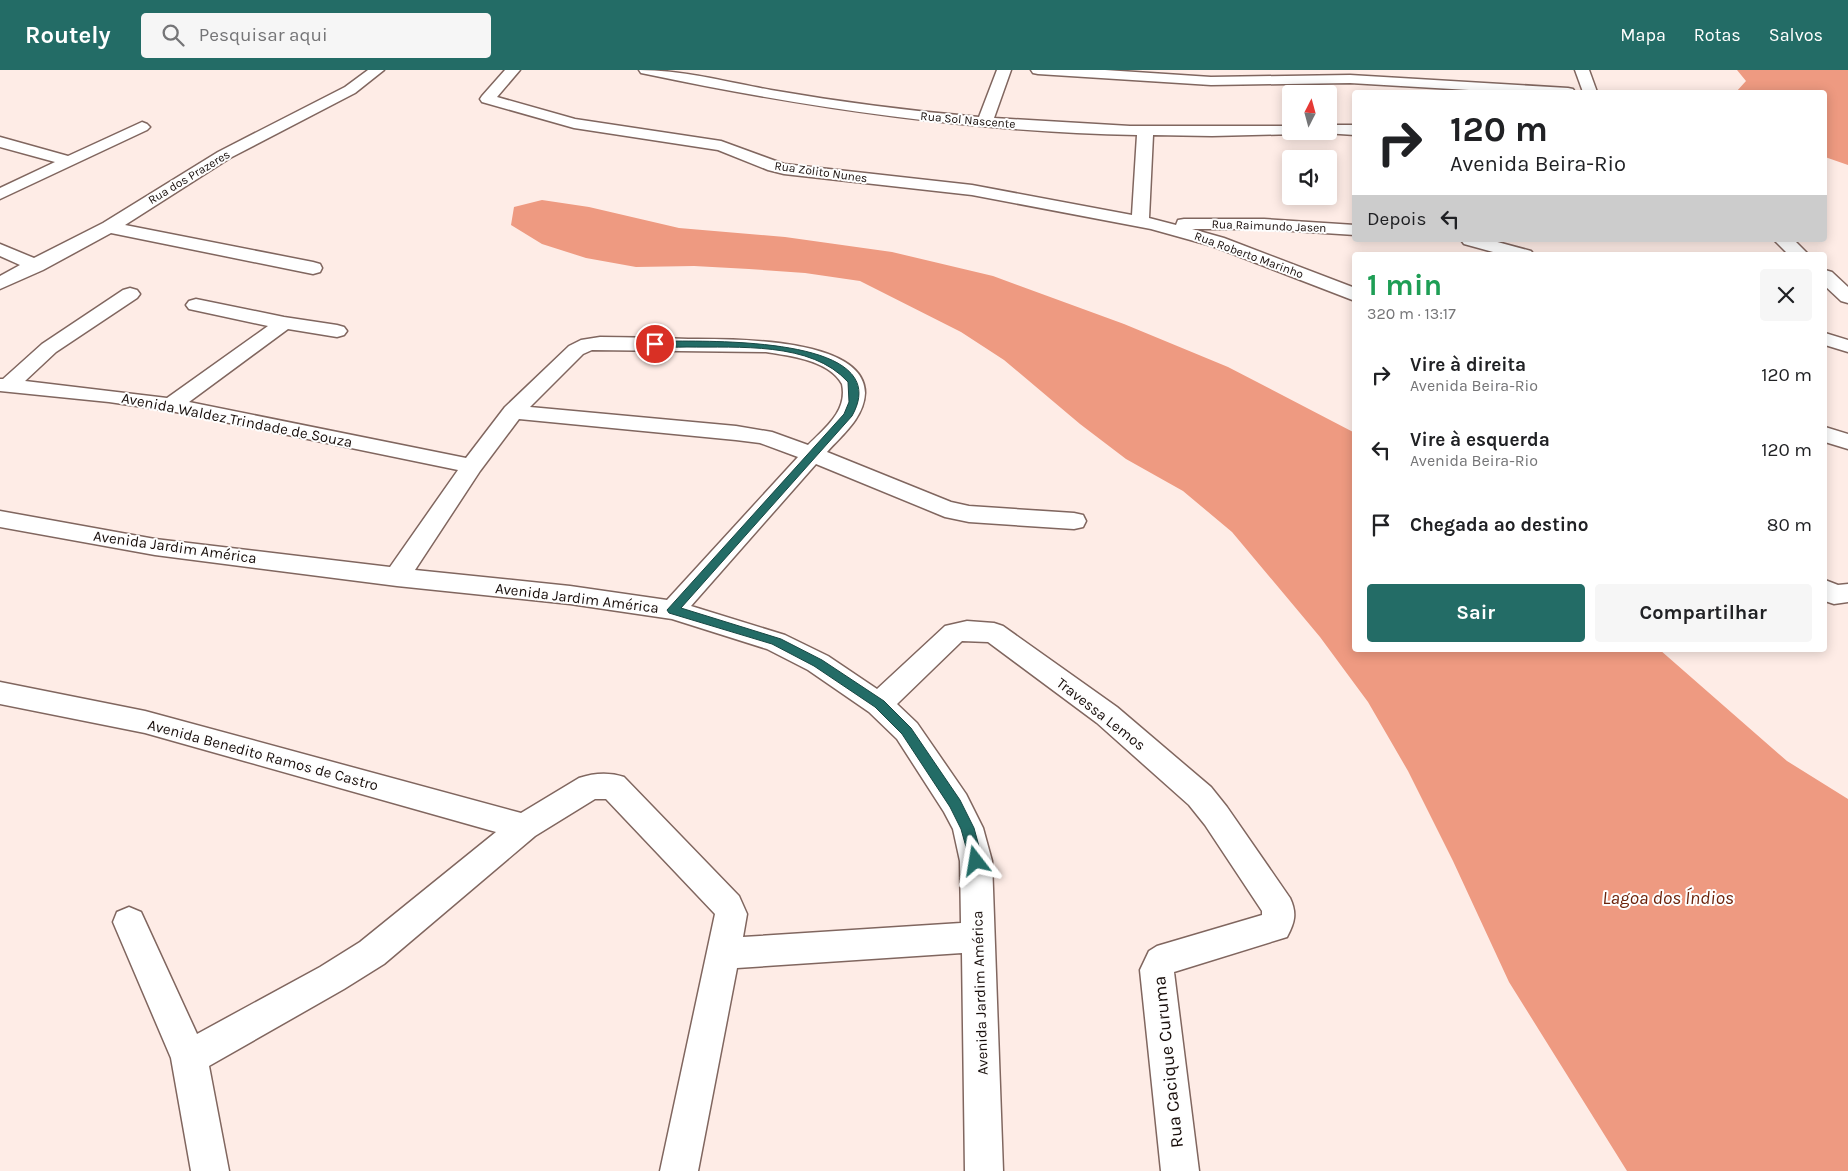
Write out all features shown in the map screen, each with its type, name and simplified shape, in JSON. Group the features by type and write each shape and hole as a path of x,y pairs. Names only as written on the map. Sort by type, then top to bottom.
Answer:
{"street":[{"name":"Rua dos Prazeres","path":"0,283 109,227 224,155 350,90 377,70"},
{"name":"Rua Zolito Nunes","path":"513,70 487,99 574,123 721,146 774,167 784,169 972,190 1147,222"},
{"name":"Rua Sol Nascente","path":"646,70 784,98 855,109 985,122 1145,132 1282,131"},
{"path":"702,82 722,70"},
{"path":"985,122 1004,70"},
{"path":"1038,70 1211,81 1318,78 1444,82 1543,90"},
{"path":"1582,70 1589,90"},
{"path":"0,194 142,127"},
{"path":"1338,130 1352,130"},
{"path":"1145,132 1147,222"},
{"path":"0,142 69,161"},
{"name":"Rua Raimundo Jasen","path":"1147,222 1264,224 1352,230"},
{"name":"Rua Roberto Marinho","path":"1147,222 1218,242 1352,294"},
{"path":"109,227 314,268"},
{"path":"1477,242 1513,252"},
{"path":"1785,242 1797,252"},
{"path":"0,249 36,266"},
{"path":"1827,278 1848,297"},
{"path":"4,386 49,348 130,294"},
{"path":"196,305 284,323 337,331"},
{"path":"171,405 284,323"},
{"path":"1827,340 1848,346"},
{"path":"396,577 472,466 513,412 576,350 588,344 766,346 791,349 820,359 842,370 853,382 853,402 849,414 811,454 673,610"},
{"name":"Avenida Waldez Trindade de Souza","path":"4,386 171,405 472,466"},
{"path":"513,412 764,437 811,454 945,509 969,514 1074,521"},
{"path":"1827,435 1848,442"},
{"name":"Avenida Jardim América","path":"0,519 155,547 396,577 570,595 673,610 776,642 818,663 879,704 907,731 955,803 968,828 976,861 984,1171"},
{"name":"Travessa Lemos","path":"879,704 954,633 967,631 994,634 1107,715 1200,796 1216,816 1278,908 1279,919"},
{"name":"Avenida Benedito Ramos de Castro","path":"0,693 145,722 524,827"},
{"path":"190,1057 332,978 372,952 524,827 590,786 613,786 728,906 731,914 679,1171"},
{"name":"Rua Cacique Curuma","path":"1180,1171 1156,970 1161,962 1169,957 1275,926 1279,919"},
{"path":"129,922 190,1057 210,1171"},
{"path":"723,954 979,937"}],"water":[{"path":"1737,70 1848,70 1848,165 1827,158 1827,90 1738,90 1746,81"},
{"name":"Lagoa dos Índios","path":"542,200 589,207 679,228 785,237 892,252 993,276 1124,324 1228,367 1352,431 1352,652 1662,652 1787,761 1848,799 1848,1171 1627,1171 1509,982 1453,861 1408,771 1368,702 1320,637 1232,532 1183,491 1126,459 1080,424 1004,360 961,332 860,281 805,273 749,269 694,266 636,267 586,258 542,244 511,225 514,207"}],"route":[{"path":"655,344 766,346 791,349 820,359 842,370 853,382 853,402 849,414 811,454 673,610 776,642 818,663 879,704 907,731 955,803 968,828 976,861"}]}
